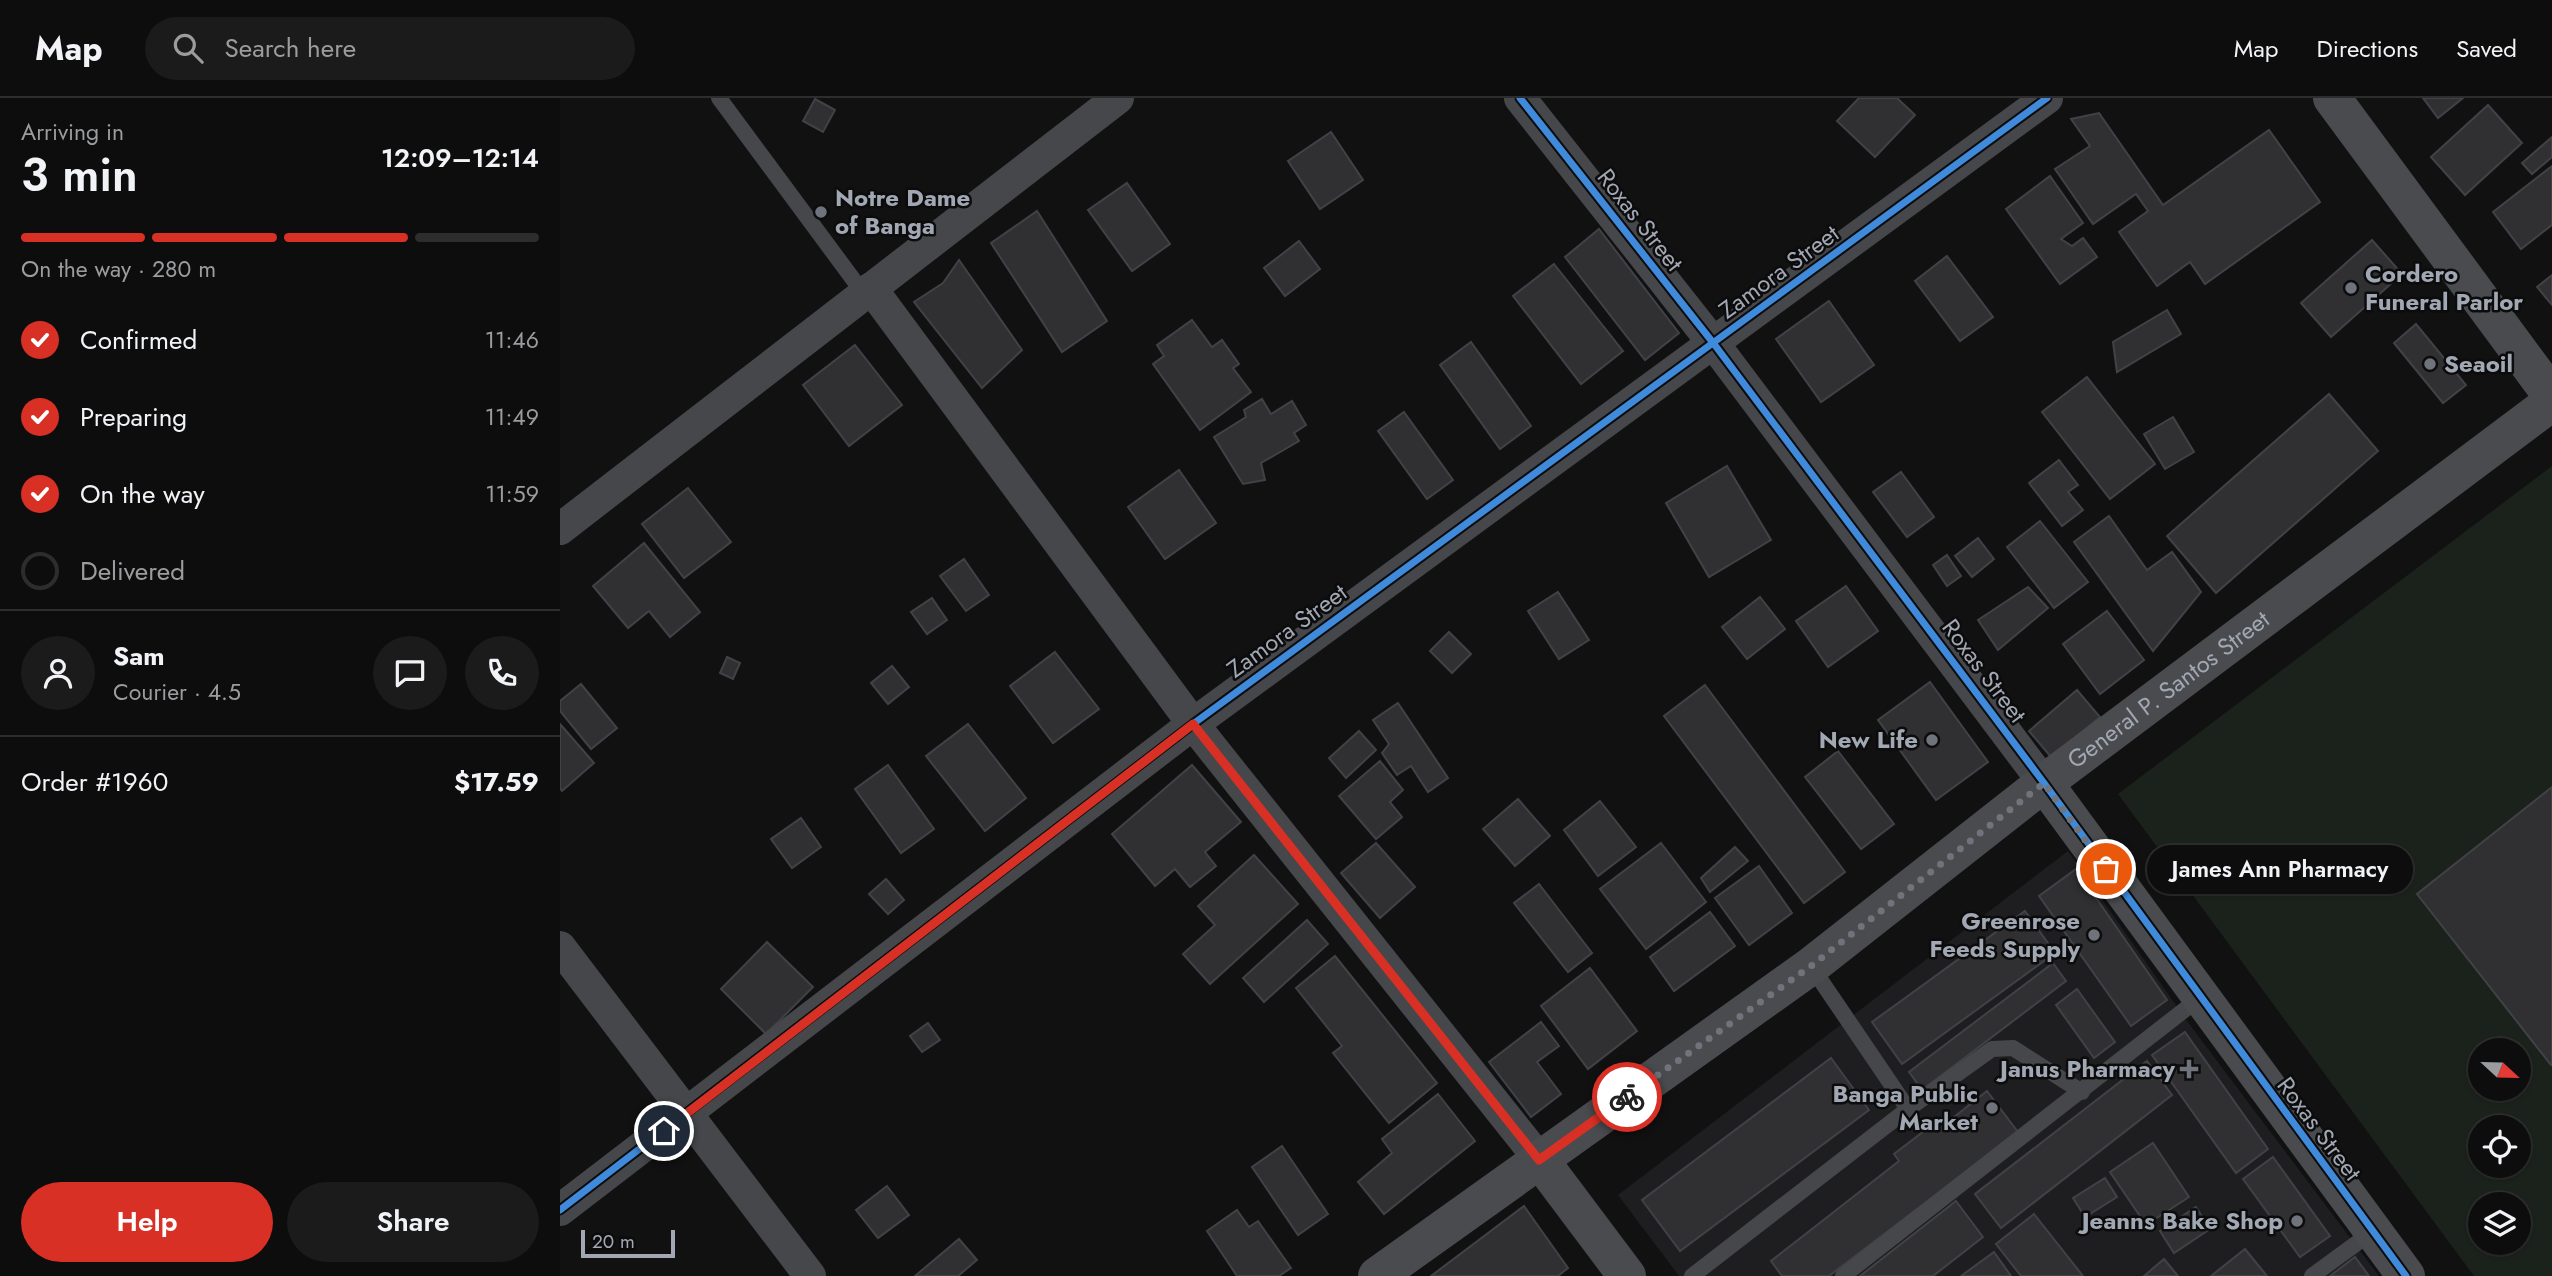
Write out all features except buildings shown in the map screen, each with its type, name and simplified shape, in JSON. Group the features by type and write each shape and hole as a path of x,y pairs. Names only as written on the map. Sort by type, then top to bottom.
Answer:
{"main road":[{"path":"2332,98 2552,397"},
{"name":"General P. Santos Street","path":"1377,1276 1811,966 2044,783 2552,402"},
{"name":"Roxas Street","path":"2044,783 2406,1276"},
{"path":"1539,1160 1627,1276"}],"street":[{"path":"560,529 1118,98"},
{"name":"Roxas Street","path":"1520,98 1714,344 2044,783"},
{"name":"Zamora Street","path":"560,1210 1193,724 2047,98"},
{"path":"867,291 1193,724 1539,1160"},
{"path":"560,947 685,1115 810,1276"}],"lane":[{"path":"719,98 867,291"},
{"path":"1811,966 1908,1109"},
{"path":"1843,1276 2201,998"},
{"path":"1692,1276 1908,1109 1992,1049 2013,1048 2082,1092"},
{"path":"2312,1276 2372,1232"}],"shaded area":[{"path":"2552,466 2552,1276 2474,1276 2118,794"},
{"name":"Banga Public Market","path":"2068,851 2187,1021 2379,1276 1679,1276 1618,1195"}],"cycle path":[{"path":"1520,98 1714,344 2044,783 2406,1276"},
{"path":"560,1210 1193,724 2047,98"}],"way so far":[{"path":"1627,1097 1811,966 2044,783 2106,869"}],"place":[{"name":"Notre Dame of Banga","path":"821,212"},
{"name":"Cordero Funeral Parlor","path":"2351,288"},
{"name":"Seaoil","path":"2430,364"},
{"name":"New Life","path":"1932,740"},
{"name":"James Ann Pharmacy","path":"2106,869"},
{"name":"Greenrose Feeds Supply","path":"2094,935"},
{"name":"Janus Pharmacy","path":"2189,1069"},
{"name":"Banga Public Market","path":"1992,1108"},
{"name":"Jeanns Bake Shop","path":"2297,1221"}],"route":[{"path":"664,1131 1193,724 1539,1160 1627,1097"}]}
